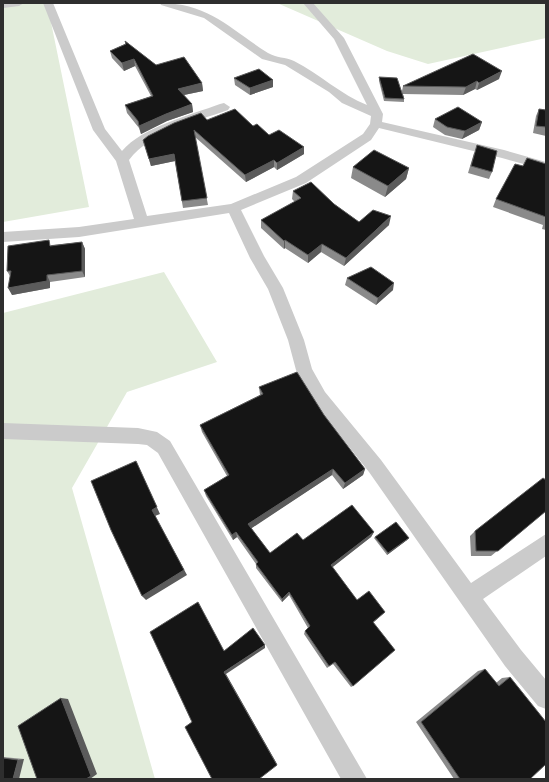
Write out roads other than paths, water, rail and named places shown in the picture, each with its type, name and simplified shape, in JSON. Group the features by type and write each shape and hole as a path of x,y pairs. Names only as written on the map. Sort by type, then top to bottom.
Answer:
{"street":[{"path":"3,5 19,3"},
{"path":"48,3 99,130 122,160 142,222"},
{"path":"165,3 208,16 266,57 289,63 333,90 346,102 376,119 546,166"},
{"path":"308,3 339,38 376,119"},
{"path":"122,160 133,146 143,140 224,107"},
{"path":"3,237 79,232 233,208 302,180 367,137 376,119"},
{"path":"233,208 257,258 275,288 296,340 304,370 319,397 375,466 414,522 470,596 513,658 546,698"},
{"path":"3,431 138,436 151,438 164,447 320,721 355,779"},
{"path":"470,596 546,544"}]}
